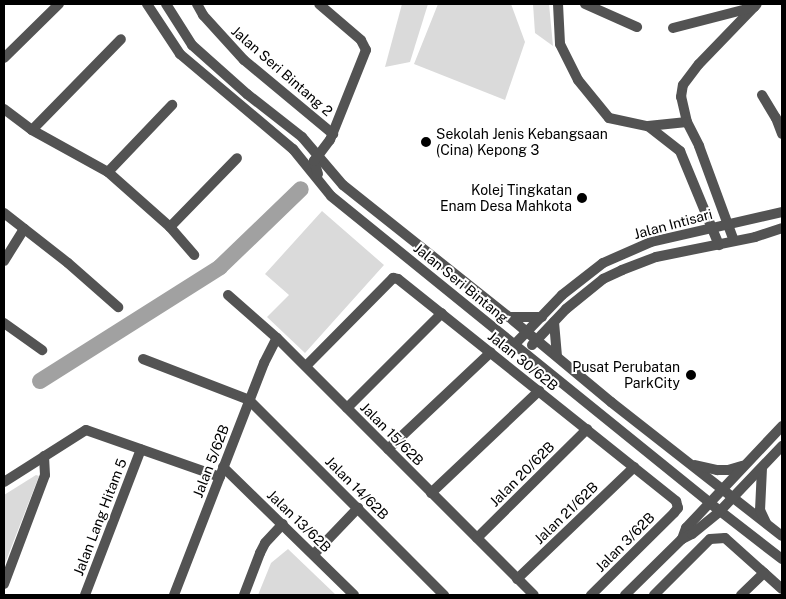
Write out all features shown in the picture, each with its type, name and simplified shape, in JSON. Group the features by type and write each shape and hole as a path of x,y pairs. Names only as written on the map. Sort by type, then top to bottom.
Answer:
{"street":[{"path":"4,58 59,4"},
{"name":"Jalan Seri Bintang","path":"147,4 180,54 293,148 331,196 526,352 711,504 782,559"},
{"name":"Jalan Seri Bintang","path":"166,4 192,45 247,94 302,137 343,185 558,356 732,498 782,536"},
{"name":"Jalan Seri Bintang 2","path":"197,4 223,38 244,60 333,134"},
{"path":"319,4 364,44 366,50 333,134 318,155 314,166 322,184"},
{"path":"558,4 560,44 578,80 608,118 648,126 687,122"},
{"path":"585,4 637,27"},
{"path":"673,28 756,6"},
{"path":"734,241 682,106 684,85 699,64 756,6"},
{"path":"32,130 121,39"},
{"path":"762,94 779,115 782,134"},
{"path":"108,172 172,106"},
{"path":"4,109 32,130 108,172 170,227 194,255"},
{"path":"648,126 680,150 719,245"},
{"path":"170,227 237,158"},
{"path":"695,184 711,178"},
{"name":"Jalan Intisari","path":"515,344 562,295 603,263 651,242 782,212"},
{"path":"4,213 68,263 118,307"},
{"name":"Jalan Intisari","path":"526,352 554,322 599,282 622,270 656,257 719,245 782,228"},
{"path":"4,260 24,229"},
{"name":"Jalan 30/62B","path":"306,366 393,278 404,282 676,501 678,508"},
{"name":"Jalan 15/62B","path":"228,295 306,366 534,595"},
{"path":"346,408 442,313"},
{"path":"509,317 542,317"},
{"path":"554,322 558,356"},
{"path":"4,323 42,350"},
{"name":"Jalan 5/62B","path":"174,595 249,400 264,363 277,338"},
{"path":"388,449 491,352"},
{"path":"143,359 249,400"},
{"path":"431,493 539,390"},
{"name":"Jalan 14/62B","path":"249,400 444,595"},
{"path":"682,539 686,528 711,504 745,464 782,426"},
{"name":"Jalan 20/62B","path":"477,538 587,429"},
{"path":"4,482 86,430 221,472"},
{"path":"625,595 682,539 692,534 720,511 782,446"},
{"name":"Jalan Lang Hitam 5","path":"85,595 141,448"},
{"path":"4,584 45,475 44,456"},
{"path":"688,462 717,470 728,470 745,464"},
{"name":"Jalan 21/62B","path":"517,579 634,467"},
{"path":"762,468 760,504 766,523"},
{"name":"Jalan 13/62B","path":"221,472 283,524 354,595"},
{"path":"314,554 358,508"},
{"name":"Jalan 3/62B","path":"591,595 678,508"},
{"path":"244,595 260,552 265,543 283,524"},
{"path":"654,595 710,539 725,538 782,589"},
{"path":"741,595 764,573"}],"shaded area":[{"path":"402,4 428,4 410,62 385,67"},
{"path":"438,4 511,4 525,42 505,100 414,64"},
{"path":"533,4 549,4 553,46 535,33"},
{"path":"322,211 384,265 305,353 267,317 289,295 265,274"},
{"path":"36,475 39,476 4,566 4,495"},
{"path":"288,549 336,595 258,595 271,563"}],"waterway":[{"path":"40,381 220,267 301,189"}],"place":[{"name":"Sekolah Jenis Kebangsaan (Cina) Kepong 3","path":"426,142"},
{"name":"Kolej Tingkatan Enam Desa Mahkota","path":"582,198"},
{"name":"Pusat Perubatan ParkCity","path":"691,375"}]}
